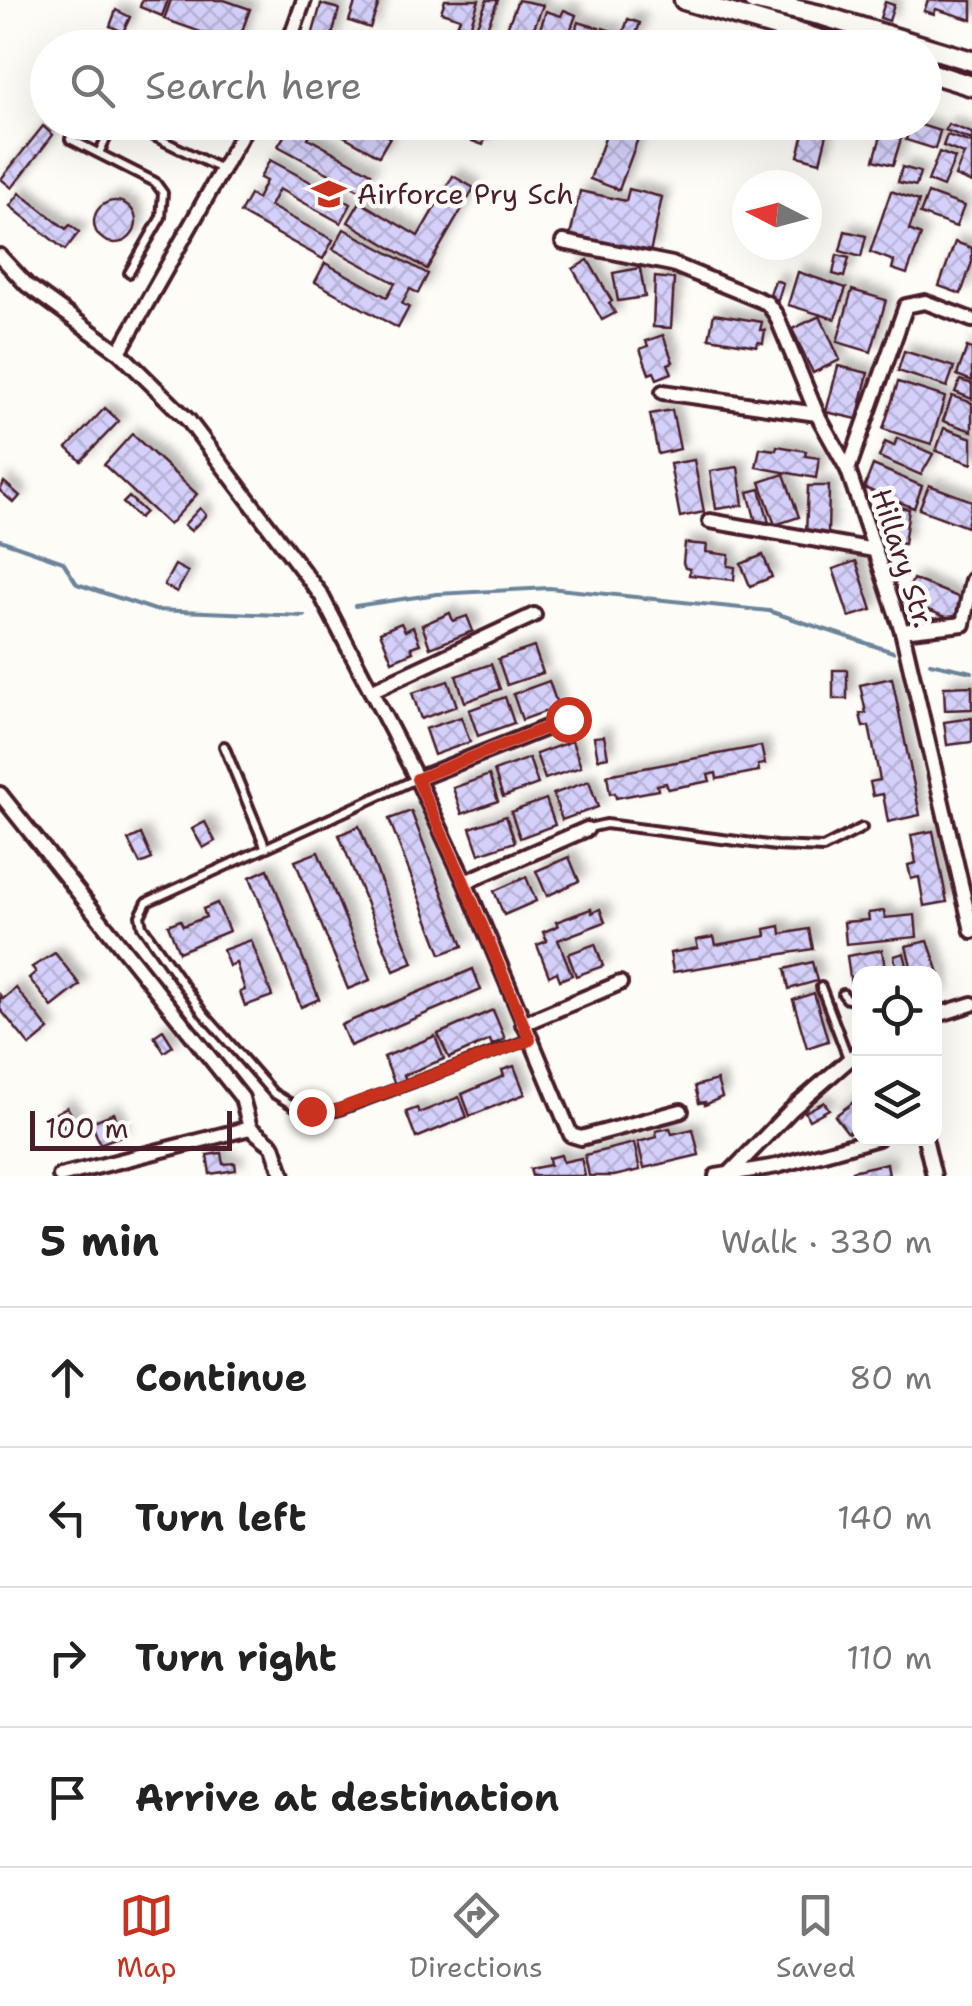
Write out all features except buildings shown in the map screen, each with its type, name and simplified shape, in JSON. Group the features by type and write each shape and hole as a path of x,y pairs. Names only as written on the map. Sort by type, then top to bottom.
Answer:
{"main road":[{"path":"684,0 786,30"},
{"path":"752,0 870,30"},
{"path":"942,52 972,61"},
{"path":"942,77 972,86"}],"street":[{"path":"293,30 304,0"},
{"path":"119,352 239,140"},
{"path":"563,242 672,264 767,304 776,314 817,414 848,470"},
{"path":"0,256 27,285 119,352 188,420 321,595 417,779 571,1134 581,1138 681,1112"},
{"name":"Hillary Str.","path":"972,320 924,302 906,306 848,470 902,631 972,931"},
{"path":"663,392 817,414"},
{"path":"710,521 874,550"},
{"path":"902,631 963,624 972,580"},
{"path":"371,690 534,616"},
{"path":"417,779 568,719"},
{"path":"0,794 5,810 242,1098 250,1128 273,1146 283,1176"},
{"path":"464,882 586,828"},
{"path":"524,1024 620,984"},
{"path":"942,1013 972,1004"},
{"path":"723,1174 853,1056"},
{"path":"60,1176 250,1128"},
{"path":"723,1174 778,1171 854,1146"},
{"path":"927,1146 934,1176"}],"lane":[{"path":"72,140 156,182 163,193 160,217 129,273"},
{"path":"99,153 105,140"},
{"path":"162,140 222,169"},
{"path":"224,746 265,846"},
{"path":"417,779 147,902 140,916 142,926 203,1014 283,1102 311,1111 337,1110 530,1040"},
{"path":"586,828 606,824 776,846 823,848 862,828"},
{"path":"821,987 852,1051"},
{"path":"843,994 852,999"}],"waterway":[{"path":"0,540 63,562 77,584 155,610 304,616"},
{"path":"355,606 437,594 549,588 769,611 893,652"},
{"path":"930,663 972,672"}],"place":[{"name":"Airforce Pry Sch","path":"329,194"}],"route":[{"path":"311,1111 337,1110 530,1040 417,779 568,719"}]}
